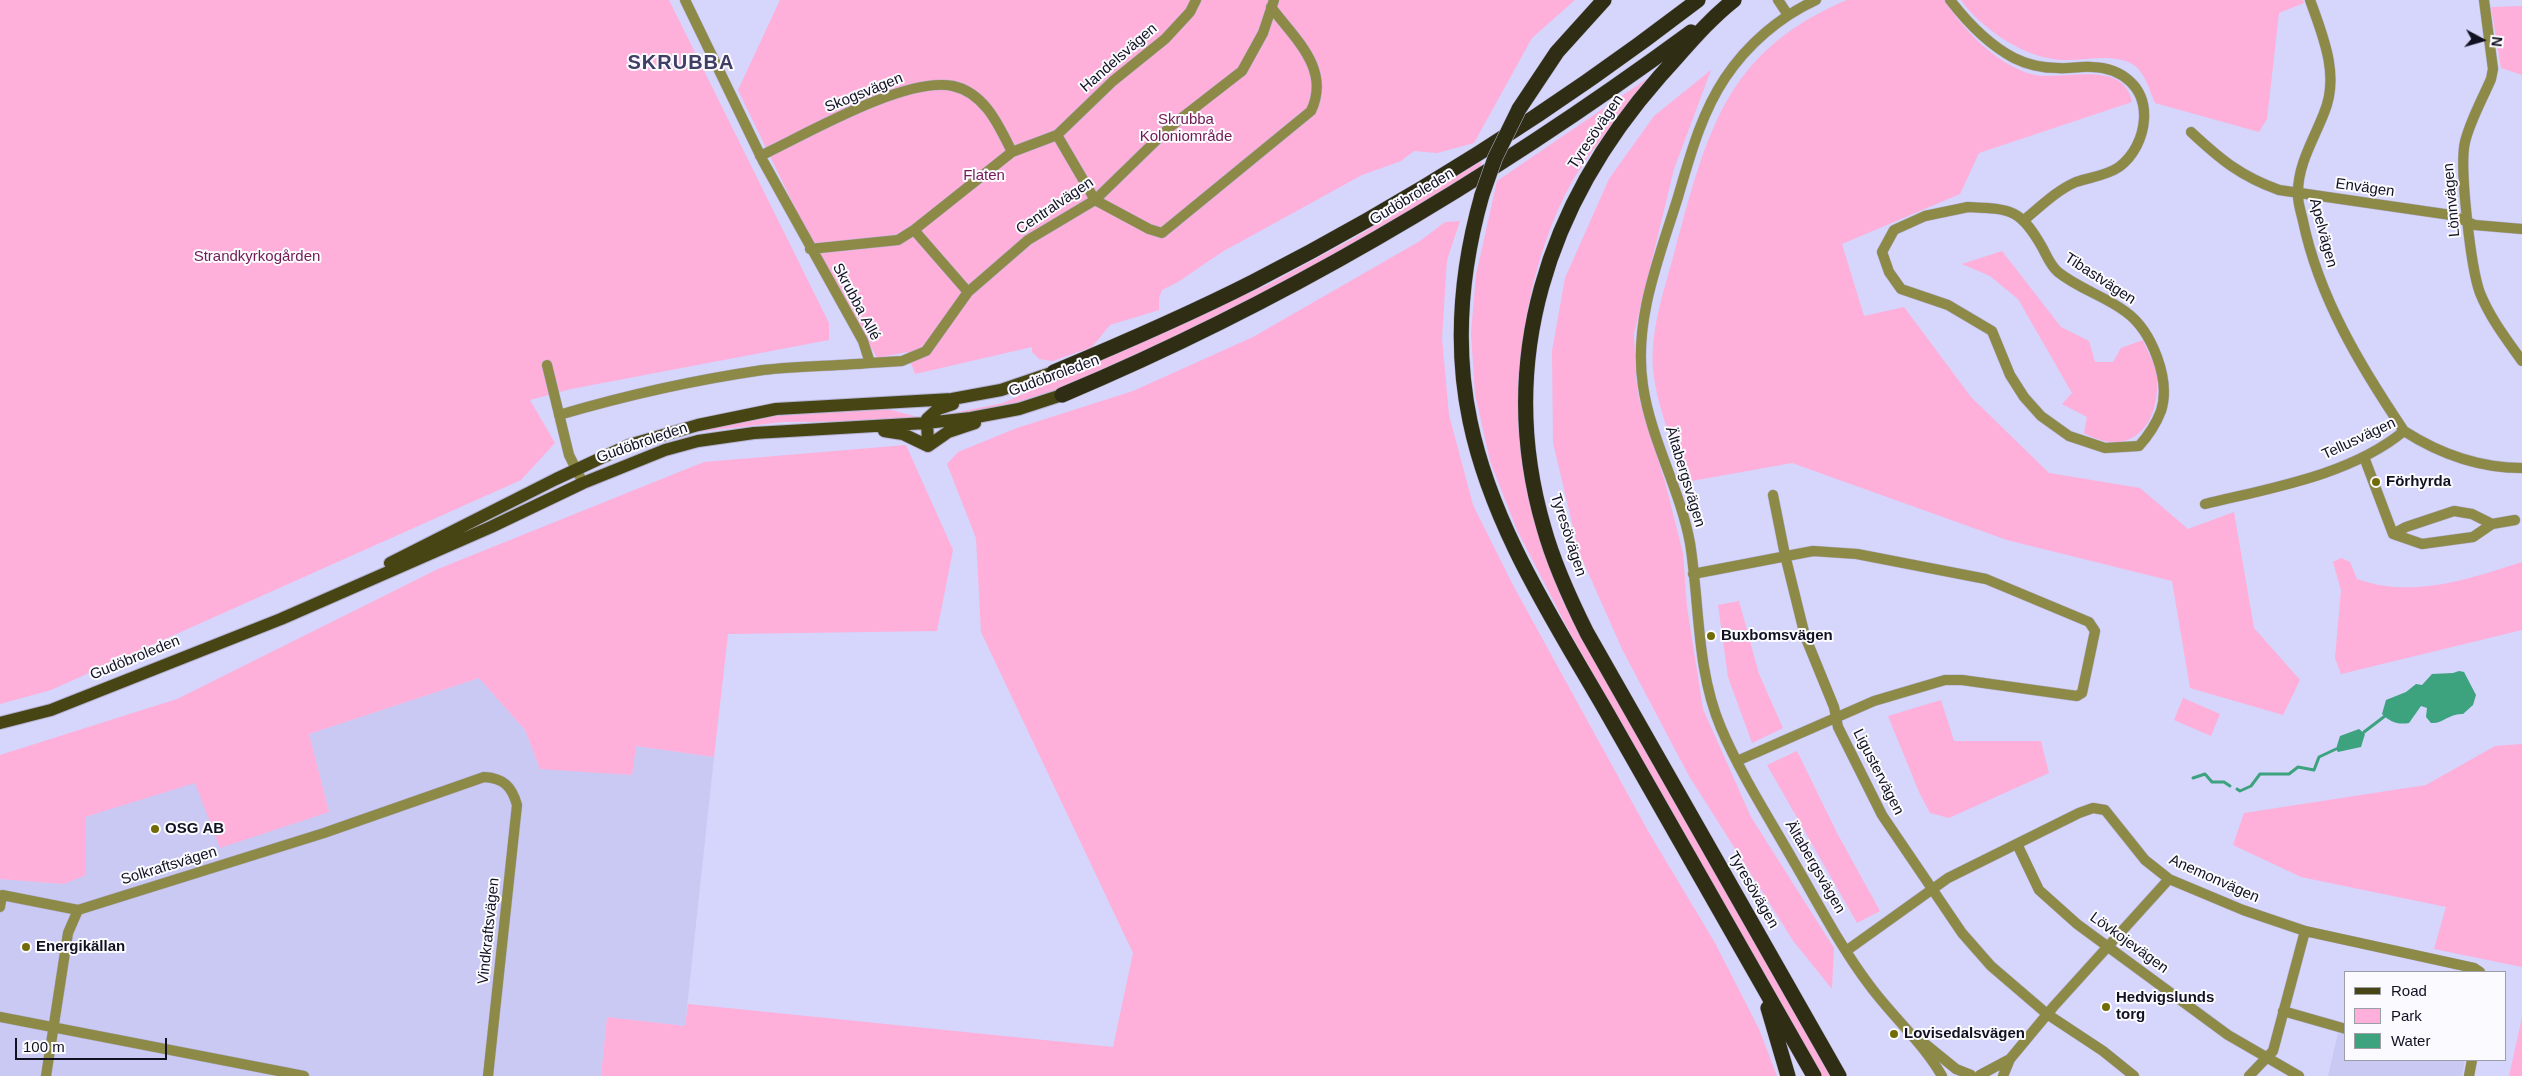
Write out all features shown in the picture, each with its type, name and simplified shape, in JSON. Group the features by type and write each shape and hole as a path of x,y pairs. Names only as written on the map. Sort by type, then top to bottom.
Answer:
{"highway":[{"path":"1604,0 1556,52 1519,109 1495,158 1482,195 1467,256 1461,325 1463,376 1470,419 1486,481 1528,573 1814,1076"},
{"name":"Gudöbroleden","path":"1054,372 1137,337 1252,282 1414,193 1589,80 1698,0"},
{"name":"Tyresövägen","path":"1734,0 1716,14 1641,98 1606,143 1571,205 1559,232 1539,294 1532,330 1527,376 1529,455 1544,528 1561,576 1587,632 1839,1076"},
{"name":"Gudöbroleden","path":"1062,395 1212,327 1395,228 1544,136 1716,14"},
{"path":"1761,982 1788,1076"}],"main road":[{"name":"Gudöbroleden","path":"281,619 629,445 698,425 776,409 826,404 924,402 987,393 1054,372"},
{"path":"928,446 926,423 929,417 938,409 987,393"},
{"name":"Gudöbroleden","path":"0,723 51,710 281,619 491,527 583,483 650,456 698,441 754,433 926,423 1019,409 1062,395"},
{"path":"928,446 948,432 1019,409"},
{"path":"859,427 903,434 928,446"}],"street":[{"name":"Skrubba Allé","path":"560,415 616,398 680,384 765,370 870,363 863,341 810,250 760,156 685,0"},
{"name":"Handelsvägen","path":"810,250 898,240 914,230 1012,152 1057,135 1113,81 1165,39 1190,12 1196,0"},
{"path":"1778,0 1788,15"},
{"name":"Ältabergsvägen","path":"1816,0 1788,15 1754,43 1725,78 1712,99 1692,148 1646,304 1641,346 1643,387 1654,428 1686,524 1694,574 1698,633 1708,687 1721,728 1737,761 1846,951 1870,987 1905,1026 1942,1076"},
{"path":"1950,0 1978,31 2013,57 2040,66 2092,67 2114,71 2130,79 2141,95 2144,116 2143,130 2134,152 2118,167 2105,174 2075,183 2051,198 2024,220"},
{"name":"Apelvägen","path":"2310,0 2327,52 2331,73 2330,92 2325,111 2301,168 2297,193 2318,276 2347,336 2377,390 2404,432"},
{"name":"Lönnvägen","path":"2484,0 2493,69 2491,79 2464,143 2463,158 2468,222 2479,291 2487,308 2522,361"},
{"path":"1057,135 1095,200 1149,229 1162,233 1311,111 1317,98 1318,84 1315,66 1273,4"},
{"name":"Centralvägen","path":"870,363 902,361 926,350 968,292 1028,240 1095,200 1170,126 1242,71 1263,33 1273,4"},
{"name":"Skogsvägen","path":"760,156 872,103 909,90 935,85 954,86 976,98 995,117 1012,152"},
{"name":"Envägen","path":"2191,132 2232,168 2253,181 2278,190 2451,215 2475,225 2522,229"},
{"name":"Tibastvägen","path":"1968,207 2006,209 2024,220 2052,268 2071,282 2126,312 2141,326 2152,342 2162,374 2162,409 2149,435 2139,446 2105,448 2069,436 2042,416 2024,397 2010,374 1992,331 1948,305 1901,289 1889,272 1882,252 1894,230 1925,216 1968,207"},
{"path":"914,230 968,292"},
{"path":"547,365 576,470 583,483"},
{"name":"Tellusvägen","path":"2205,504 2290,484 2364,457 2387,446 2404,432 2429,447 2453,457 2522,468"},
{"path":"2364,457 2393,534"},
{"name":"Ligustervägen","path":"1773,495 1785,555 1805,636 1836,717 1870,795 1931,890 1962,933 1991,966 2047,1014"},
{"path":"2393,534 2406,527 2454,512 2472,514 2492,524"},
{"path":"2393,534 2422,544 2473,537 2492,524 2515,520"},
{"path":"1694,574 1785,555 1813,551 1835,552 1979,577 2006,586 2089,622 2095,631 2082,693 2078,696 1953,679 1883,698 1737,761"},
{"name":"Solkraftsvägen","path":"78,910 324,833 484,777 500,780 513,790"},
{"name":"Vindkraftsvägen","path":"488,1076 517,805 513,790"},
{"name":"Anemonvägen","path":"1846,951 1931,890 1964,869 2088,809 2102,808 2145,860 2169,879 2243,910 2305,931 2474,968 2478,971"},
{"name":"Lövkojevägen","path":"2017,844 2039,890 2107,948 2228,1035 2299,1076"},
{"path":"2003,1076 2010,1059 2047,1014 2169,879"},
{"path":"0,907 2,895 78,910 68,934 55,1029 46,1076"},
{"path":"2249,1076 2273,1051 2305,931"},
{"path":"2283,1012 2344,1028"},
{"path":"2047,1014 2104,1051 2134,1076"},
{"path":"0,1017 304,1076"},
{"name":"Ältabergsvägen","path":"1905,1026 1945,1061 1975,1076"},
{"path":"1975,1076 2010,1059"},
{"path":"2469,1076 2472,1061"}],"shaded area":[{"path":"479,678 525,730 540,769 636,746 714,757 685,1026 607,1017 601,1076 0,1076 0,879 64,884 85,817 195,782 329,812 309,734"},
{"path":"2338,1033 2344,1034 2344,1061 2465,1061 2462,1076 2328,1076"}],"green space":[{"name":"Strandkyrkogården","path":"0,0 669,0 829,323 829,340 571,389 530,400 555,443 521,480 51,690 0,704"},
{"name":"Flaten","path":"780,0 1575,0 1532,38 1474,143 1437,153 1414,151 1401,161 1362,175 1222,252 1178,282 1162,290 1159,298 1159,310 1110,325 1092,347 1053,361 1039,359 1032,352 1032,347 915,374 907,352 877,358 814,247 738,90"},
{"path":"1847,0 1944,0 1960,22 1980,43 2014,67 2040,76 2088,74 2103,76 2116,80 2126,88 2132,102 1979,153 1960,194 1842,244 1864,316 1904,307 1971,397 2049,473 2140,488 2188,529 2234,512 2254,628 2300,680 2283,715 2190,688 2172,581 2007,540 1792,463 1686,482 1666,427 1658,398 1653,369 1653,354 1659,309 1698,169 1711,133 1727,100 1747,71 1773,44 1806,21"},
{"path":"1961,0 2303,0 2304,3 2279,13 2267,119 2259,132 2155,103 2140,71 2132,64 2124,61 2107,58 2050,59 2021,49 2006,41 1980,22"},
{"path":"2522,6 2522,75 2501,68 2491,7"},
{"path":"1711,70 1674,169 1634,334 1636,379 1639,399 1665,482 1683,553 1687,607 1703,709 1751,817 1834,948 1832,989 1794,942 1689,776 1622,649 1579,552 1553,443 1552,351 1565,278 1609,179 1654,116"},
{"path":"1656,74 1594,148 1576,175 1559,208 1545,244 1533,284 1520,366 1518,407 1520,447 1526,483 1537,529 1563,602 1830,1076 1822,1076 1569,631 1517,530 1490,461 1475,394 1471,333 1476,275 1497,181"},
{"path":"1482,161 1479,170 1361,241 1201,325 1067,386 1003,407 948,417 948,414 1003,403 1267,285 1356,237"},
{"path":"1460,221 1447,260 1442,338 1449,415 1473,505 1514,587 1648,831 1715,943 1759,1029 1777,1076 601,1076 607,1017 685,1026 688,1004 1113,1047 1133,953 981,632 976,538 947,464 958,452 1017,428 1133,391 1253,337 1420,241 1445,222"},
{"path":"2002,251 2061,327 2089,341 2095,362 2113,362 2121,348 2143,340 2156,372 2157,394 2154,409 2140,433 2129,440 2116,442 2101,440 2084,433 2087,417 2062,404 2072,393 2018,299 1990,276 1962,264"},
{"path":"887,409 918,417 898,421 782,422 698,432 699,429 771,415 825,410"},
{"path":"906,445 953,550 937,631 728,634 714,757 636,746 632,775 540,769 525,730 479,678 309,734 329,812 220,848 195,783 85,817 86,875 64,884 0,879 0,755 177,699 438,569 704,462"},
{"path":"2341,558 2350,562 2357,579 2378,585 2399,587 2419,587 2461,580 2522,562 2522,630 2341,674 2335,658 2341,590 2333,562"},
{"path":"1739,601 1759,674 1783,728 1752,743 1728,677 1718,605"},
{"path":"2183,698 2220,714 2211,736 2174,720"},
{"path":"1941,700 1954,741 2041,741 2049,773 1949,818 1930,813 1919,792 1888,716"},
{"path":"2522,744 2522,967 2434,949 2446,907 2301,877 2233,845 2244,813 2426,785 2495,746"},
{"path":"1797,751 1837,833 1880,911 1857,923 1767,765"},
{"path":"2522,1017 2522,1076 2509,1076"}],"water":[{"path":"2464,672 2476,695 2473,705 2463,714 2431,723 2426,717 2427,708 2421,706 2409,723 2401,724 2391,721 2382,714 2386,700 2406,692 2416,684 2422,685 2432,674"},
{"path":"2359,729 2365,734 2361,747 2338,752 2336,749 2340,736"}],"waterway":[{"path":"2364,732 2385,716"},
{"path":"2237,789 2240,791 2251,786 2260,774 2289,774 2298,767 2314,770 2319,757 2336,749"},
{"path":"2193,778 2205,774 2212,782 2224,782 2230,786"}],"place":[{"name":"Förhyrda","path":"2376,482"},
{"name":"Buxbomsvägen","path":"1711,636"},
{"name":"OSG AB","path":"155,829"},
{"name":"Energikällan","path":"26,947"},
{"name":"Hedvigslunds torg","path":"2106,1007"},
{"name":"Lovisedalsvägen","path":"1894,1034"}],"district":[{"name":"SKRUBBA","path":"681,63"}],"park label":[{"name":"Skrubba Koloniområde","path":"1186,128"}]}
